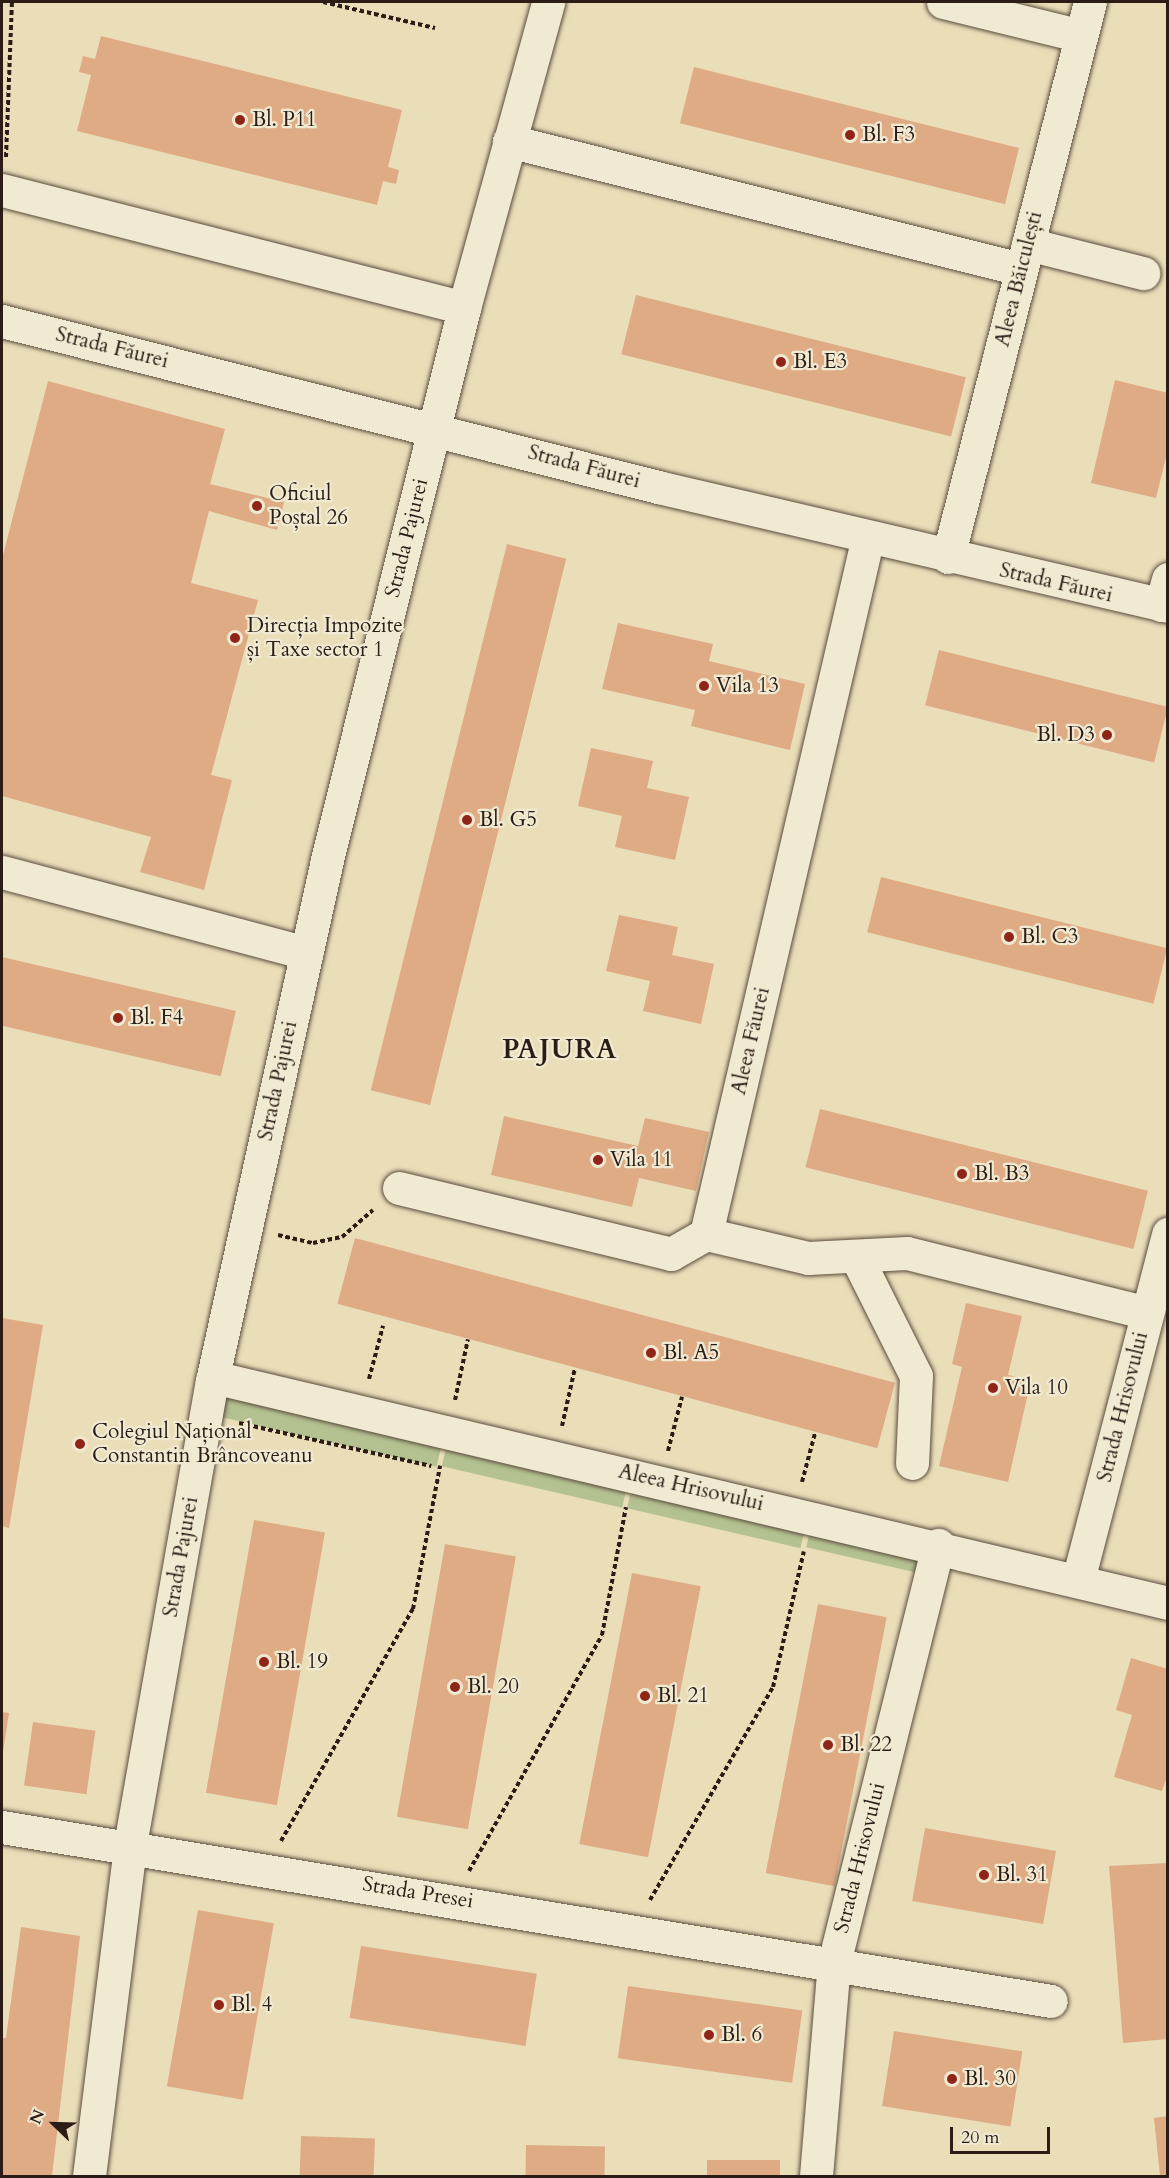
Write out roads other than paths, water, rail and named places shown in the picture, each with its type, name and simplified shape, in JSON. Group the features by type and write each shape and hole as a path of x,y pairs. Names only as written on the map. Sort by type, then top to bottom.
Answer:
{"street":[{"name":"Strada Pajurei","path":"89,2176 130,1845 213,1377 306,953 434,427 548,2"},
{"path":"943,2 1081,36"},
{"name":"Aleea Băiculești","path":"948,557 1090,2"},
{"path":"509,141 1024,257 1143,273"},
{"path":"3,190 465,308"},
{"name":"Strada Făurei","path":"2,321 948,557 1165,596"},
{"name":"Aleea Făurei","path":"706,1234 868,537"},
{"path":"2,872 306,953"},
{"path":"399,1188 671,1254 706,1234 808,1258 907,1253 1147,1313"},
{"name":"Strada Hrisovului","path":"1078,1580 1147,1313 1162,1279 1167,1234"},
{"path":"856,1256 916,1376 912,1463"},
{"name":"Aleea Hrisovului","path":"213,1377 803,1513 1167,1603"},
{"name":"Strada Hrisovului","path":"816,2176 834,1962 938,1545"},
{"name":"Strada Presei","path":"2,1827 130,1845 634,1928 1051,2001"}],"place":[{"name":"Bl. P11","path":"240,120"},
{"name":"Bl. F3","path":"850,135"},
{"name":"Bl. E3","path":"781,362"},
{"name":"Oficiul Poștal 26","path":"257,506"},
{"name":"Direcția Impozite și Taxe sector 1","path":"235,638"},
{"name":"Vila 13","path":"704,686"},
{"name":"Bl. D3","path":"1107,735"},
{"name":"Bl. G5","path":"467,820"},
{"name":"Bl. C3","path":"1009,937"},
{"name":"Bl. F4","path":"118,1018"},
{"name":"Vila 11","path":"598,1160"},
{"name":"Bl. B3","path":"962,1174"},
{"name":"Bl. A5","path":"651,1353"},
{"name":"Vila 10","path":"993,1388"},
{"name":"Colegiul Național Constantin Brâncoveanu","path":"80,1444"},
{"name":"Bl. 19","path":"264,1662"},
{"name":"Bl. 20","path":"455,1687"},
{"name":"Bl. 21","path":"645,1696"},
{"name":"Bl. 22","path":"828,1745"},
{"name":"Bl. 31","path":"984,1875"},
{"name":"Bl. 4","path":"219,2005"},
{"name":"Bl. 6","path":"709,2035"},
{"name":"Bl. 30","path":"952,2079"}],"district":[{"name":"PAJURA","path":"560,1050"}]}
